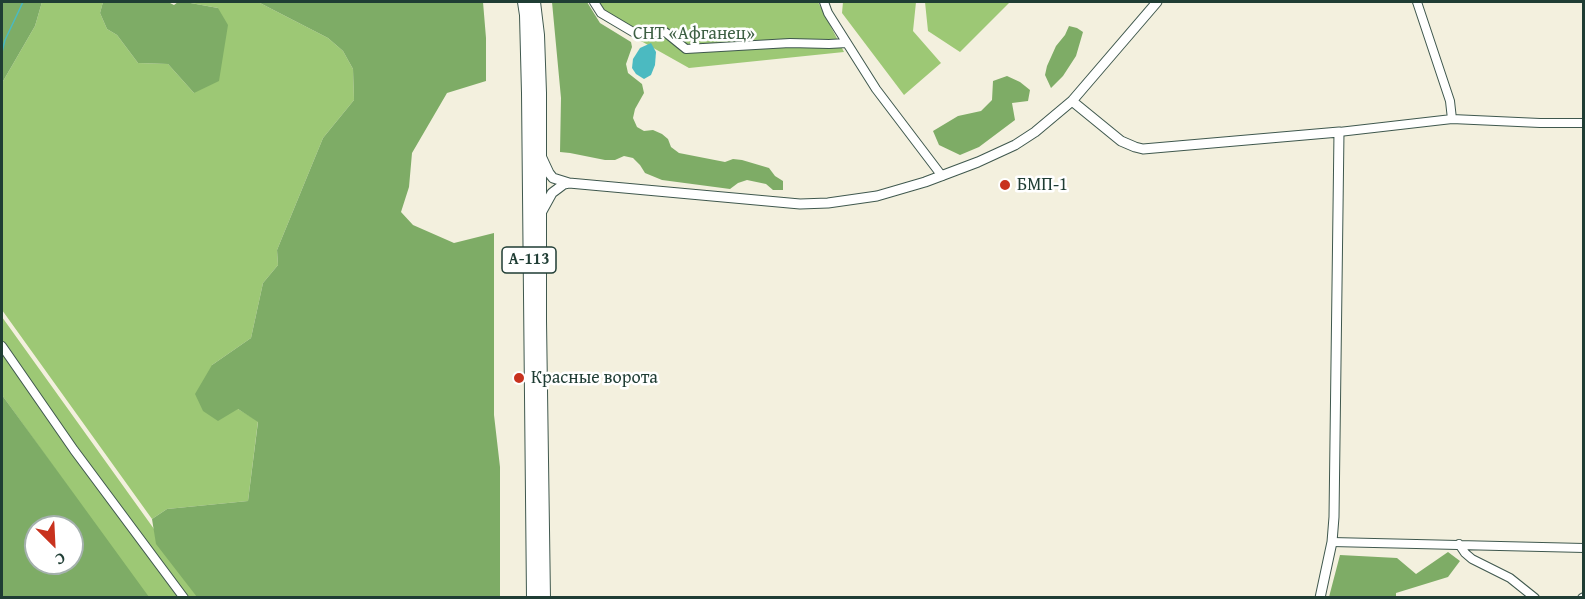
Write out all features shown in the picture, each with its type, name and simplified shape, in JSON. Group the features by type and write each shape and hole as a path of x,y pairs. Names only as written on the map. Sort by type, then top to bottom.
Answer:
{"highway":[{"name":"А-113","path":"524,2 528,93 533,597"},
{"name":"А-113","path":"534,2 538,35 541,156 540,321 544,597"}],"street":[{"path":"594,2 601,13 633,32 665,32 686,49 790,43 847,43"},
{"path":"824,2 828,13 876,89 942,176"},
{"path":"541,156 553,178 569,183 806,204 877,196 978,162 1015,145 1035,132 1072,101 1157,2"},
{"path":"1417,2 1450,101 1452,119"},
{"path":"1072,101 1121,141 1143,149 1340,132 1452,119 1584,123"},
{"path":"1320,597 1332,542 1334,517 1340,132"},
{"path":"541,214 552,193 569,183"},
{"path":"2,346 74,450 184,597"},
{"path":"1332,542 1584,548"},
{"path":"1459,544 1472,559 1510,578 1535,597"}],"green space":[{"path":"2,2 42,2 35,26 2,83"},
{"path":"42,2 103,2 100,13 107,29 117,35 138,63 168,64 194,93 218,8 185,2 258,2 328,38 343,51 353,69 354,100 323,138 277,250 278,265 263,283 251,338 212,365 238,409 258,421 248,501 167,509 152,519 2,310 2,83 35,26"},
{"path":"103,2 168,2 174,5 178,2 185,2 218,8 228,25 219,81 194,93 168,64 138,63 117,35 107,29 100,13"},
{"path":"258,2 483,2 486,81 447,93 412,153 409,187 401,212 413,225 454,243 494,233 494,415 500,467 500,597 197,597 156,544 152,519 167,509 248,501 258,422 238,409 218,421 203,411 195,394 212,365 251,338 263,283 278,265 277,250 323,138 354,100 353,69 343,51 328,38"},
{"path":"552,2 587,2 600,23 631,42 632,47 626,64 628,73 642,84 644,93 633,118 637,127 644,131 653,130 662,134 668,139 671,147 679,153 725,162 733,159 742,160 769,168 783,181 783,190 773,190 766,184 747,180 730,189 662,180 645,173 633,158 624,156 615,160 605,160 560,152 561,98"},
{"name":"СНТ «Афганец»","path":"590,2 818,2 844,52 689,68 600,18"},
{"path":"843,2 916,2 913,31 941,63 904,95 842,13"},
{"path":"925,2 1010,2 960,52 928,31"},
{"path":"1069,26 1083,32 1076,56 1063,76 1051,88 1045,75 1047,66"},
{"path":"1007,76 1030,90 1028,101 1012,103 1015,120 979,147 960,155 939,145 933,131 958,116 981,111 992,100 993,81"},
{"path":"2,317 204,597 147,597 2,395"},
{"path":"2,395 149,597 2,597"},
{"path":"1448,552 1460,561 1448,577 1396,593 1396,597 1329,597 1340,555 1397,558 1416,574"}],"water":[{"path":"651,43 656,52 655,65 651,75 644,79 632,68 633,59 640,48"}],"waterway":[{"path":"2,52 5,40 23,2"}],"place":[{"name":"БМП-1","path":"1005,185"},
{"name":"Красные ворота","path":"519,378"}]}
